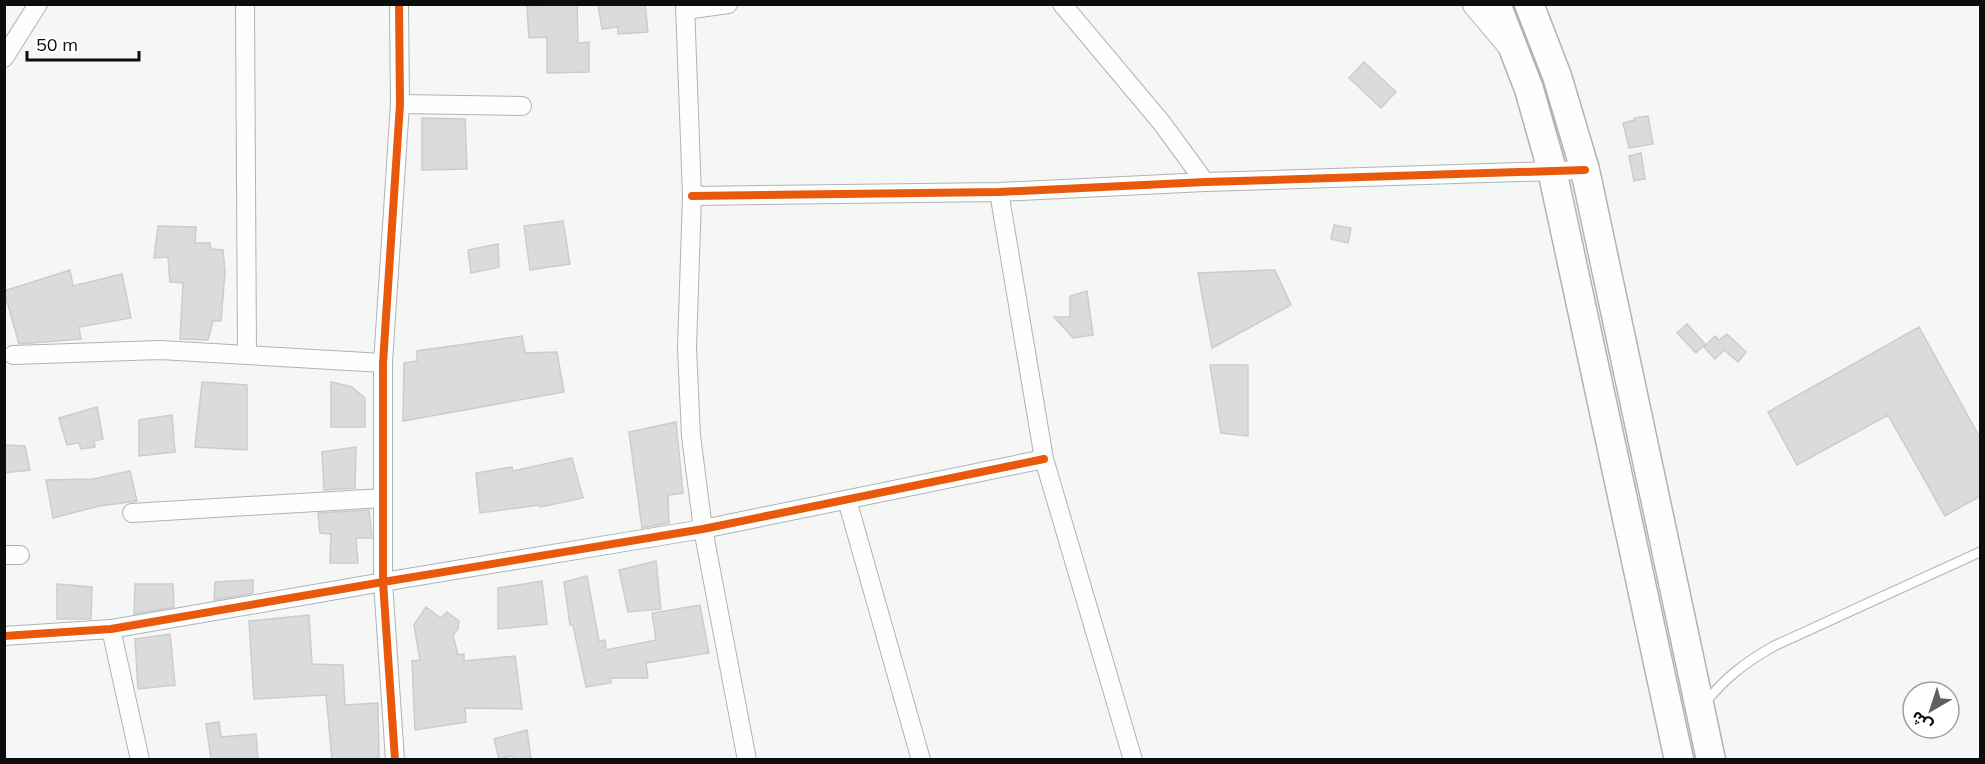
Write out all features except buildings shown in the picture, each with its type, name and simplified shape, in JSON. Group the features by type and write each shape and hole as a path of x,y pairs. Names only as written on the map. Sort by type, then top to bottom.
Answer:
{"main road":[{"path":"1476,4 1515,50"},
{"path":"1496,4 1515,50 1542,129 1552,170 1679,759"},
{"path":"1529,4 1560,85 1585,170 1711,759"},
{"path":"1647,614 1678,607"}],"street":[{"path":"4,58 38,4"},
{"path":"245,4 247,355"},
{"path":"394,759 383,582 383,363 400,104 399,4"},
{"path":"728,4 686,7 692,196 687,348 691,436 703,529 747,759"},
{"path":"1062,4 1161,122 1205,182"},
{"path":"400,104 522,106"},
{"path":"692,196 999,192 1205,182 1585,170"},
{"path":"999,192 1044,459 1133,759"},
{"path":"13,355 160,350 383,363"},
{"path":"4,636 111,629 703,529 1044,459"},
{"path":"132,513 383,498"},
{"path":"847,500 921,759"},
{"path":"111,629 140,759"}],"lane":[{"path":"1700,709 1723,681 1746,661 1773,646 1980,552"}],"cycle path":[{"path":"395,760 383,582 383,363 400,104 399,4"},
{"path":"692,196 999,192 1205,182 1585,170"},
{"path":"4,636 111,629 703,529 1044,459"}]}
